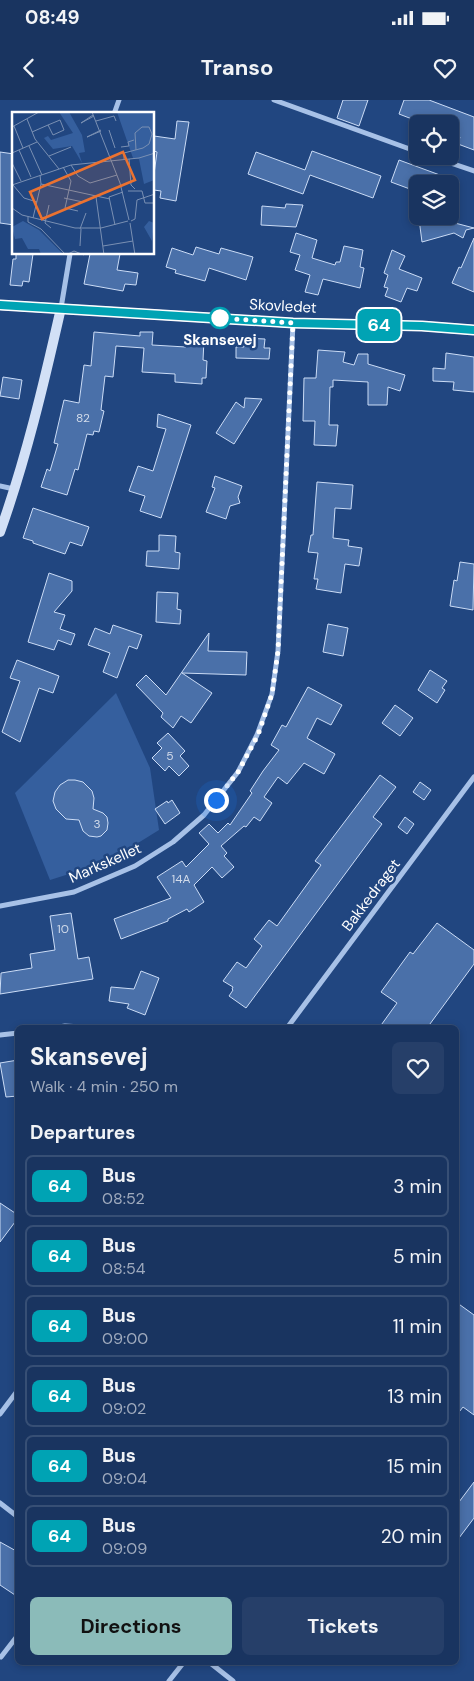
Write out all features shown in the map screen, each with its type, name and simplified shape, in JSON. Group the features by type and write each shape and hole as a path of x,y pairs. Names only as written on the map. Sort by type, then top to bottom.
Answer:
{"street":[{"path":"115,112 119,100"},
{"path":"274,100 409,149"},
{"path":"456,165 474,171"},
{"path":"0,532 15,489 34,421 60,308 70,255"},
{"name":"Skovledet","path":"0,305 293,323 422,326 474,330"},
{"name":"Markskellet","path":"0,906 74,892 135,866 173,842 204,815 238,772 258,735 272,694 278,651 293,323"},
{"path":"0,486 15,489"},
{"name":"Bakkedraget","path":"289,1025 474,777"},
{"path":"0,1035 15,1032"},
{"path":"0,1414 15,1394"},
{"path":"0,1503 15,1515"},
{"path":"1,1657 15,1639"},
{"path":"169,1681 182,1665"},
{"path":"213,1665 233,1681"}],"shaded area":[{"path":"116,693 150,768 159,830 125,851 88,868 50,880 15,793"}],"building":[{"path":"343,100 368,100 359,126 337,118"},
{"path":"404,100 429,100 474,117 474,150 459,144 459,115 409,115 409,118 399,114"},
{"path":"177,121 189,122 176,201 160,198 161,191 155,190 157,152 155,151 155,136 175,139"},
{"path":"312,151 381,176 373,198 310,175 303,194 248,174 256,152 305,170"},
{"path":"0,152 12,154 12,225 0,223"},
{"path":"399,160 440,175 409,175 409,189 391,182"},
{"path":"286,204 303,205 296,227 261,225 262,206 285,208"},
{"path":"459,224 474,228 466,230 463,238 454,233 422,242 420,225"},
{"path":"296,233 317,240 312,258 335,265 336,262 340,262 344,246 363,250 360,267 364,268 360,288 323,279 318,295 305,292 310,275 295,270 300,255 290,252"},
{"path":"474,238 474,292 452,283"},
{"path":"196,247 219,254 221,248 253,257 246,280 209,268 205,281 175,273 176,270 166,267 172,248 193,255"},
{"path":"392,250 405,256 399,269 422,278 417,291 407,288 401,302 385,296 388,288 384,287 388,275 384,273"},
{"path":"16,255 33,255 29,282 23,281 22,286 10,285 13,259 16,259"},
{"path":"90,255 120,255 117,270 138,273 136,285 125,284 123,291 84,284"},
{"path":"94,332 140,336 140,332 153,332 152,345 186,347 186,339 204,340 203,360 207,361 206,378 202,378 202,384 175,382 175,374 142,372 144,348 116,346 113,377 105,376 101,410 104,411 99,432 94,431 93,435 87,434 78,470 75,469 67,495 41,487 47,469 50,471 58,444 54,443 64,400 79,403 84,365 91,366"},
{"path":"244,338 265,339 264,348 270,348 269,359 236,358 236,347 244,347"},
{"path":"318,350 345,352 343,362 354,365 358,354 368,354 368,364 405,375 400,391 388,387 387,405 368,405 368,382 333,380 333,387 330,387 329,425 338,425 336,446 314,445 315,421 303,421 304,378 316,378"},
{"path":"446,353 474,357 474,392 453,390 454,382 433,381 433,368 445,369"},
{"path":"3,377 22,380 19,399 0,396"},
{"path":"245,398 262,399 234,444 216,433 236,402 244,408"},
{"path":"158,414 191,425 161,518 140,511 145,496 129,491 138,466 153,471 166,429 157,427"},
{"path":"215,476 242,486 238,497 240,503 230,506 226,519 206,512 215,488 212,487"},
{"path":"317,482 353,485 351,509 335,508 333,538 349,540 348,546 362,548 359,566 345,564 341,593 316,589 318,579 314,579 318,553 308,552 311,535 313,535"},
{"path":"33,508 89,527 82,546 70,542 65,554 23,538"},
{"path":"159,535 176,536 175,552 180,553 179,569 146,566 147,551 159,551"},
{"path":"460,562 474,564 473,610 450,606 454,580 457,581"},
{"path":"49,573 72,581 72,591 54,612 65,615 60,629 75,634 71,645 58,640 54,650 28,642"},
{"path":"157,592 178,593 177,609 181,610 180,624 156,622"},
{"path":"328,624 348,628 343,656 323,652"},
{"path":"113,625 142,635 137,649 129,646 117,678 103,672 110,653 88,645 95,628 110,634"},
{"path":"209,633 208,651 247,652 246,675 182,673 212,693 191,723 181,716 173,728 161,717 163,713 136,685 146,675 166,695"},
{"path":"17,660 59,676 53,693 39,688 20,742 2,732 20,681 10,678"},
{"path":"430,670 447,681 442,688 445,690 437,703 418,690"},
{"path":"308,687 342,705 331,725 317,718 307,738 335,754 324,774 304,763 287,784 278,777 264,797 272,803 260,821 254,817 246,827 244,826 221,846 227,853 224,856 234,867 222,878 212,867 194,885 204,902 189,912 187,909 168,919 168,921 121,939 114,919 171,898 157,877 182,861 186,867 209,844 199,833 209,824 218,833 228,823 230,825 252,793 250,791 263,771 279,750 271,745 282,725 286,727"},
{"path":"395,705 413,718 400,736 382,723"},
{"path":"168,733 185,751 180,756 189,766 179,776 169,766 165,771 152,758 162,748 157,743"},
{"path":"380,775 396,787 373,817 382,824 246,1008 229,996 233,987 223,981 237,962 246,968 262,946 254,939 269,920 277,926 321,865 315,861"},
{"path":"68,780 83,782 92,791 94,798 93,809 107,817 107,830 101,836 89,836 83,831 79,820 66,819 56,809 53,801 55,792 60,785"},
{"path":"420,782 431,790 424,800 413,792"},
{"path":"172,800 180,813 165,824 155,809"},
{"path":"405,817 414,824 407,834 398,827"},
{"path":"71,913 78,959 89,957 93,979 0,994 1,973 32,968 30,954 55,950 50,916"},
{"path":"437,923 474,950 474,964 429,1025 381,1025 397,1003 381,992 410,952 413,954"},
{"path":"141,971 159,978 145,1015 127,1008 129,1004 109,1001 111,987 134,989"},
{"path":"15,1060 15,1096 6,1097 0,1063"},
{"path":"0,1203 15,1213 15,1222 0,1242"},
{"path":"459,1304 474,1315 474,1415 463,1407 459,1412"},
{"path":"474,1482 474,1518 459,1538 459,1502"},
{"path":"0,1542 15,1550 15,1595 0,1585"}],"bus line":[{"name":"64","path":"0,305 293,323 422,326 474,330"}],"place":[{"name":"Skansevej","path":"220,318"}],"route":[{"path":"216,800 238,772 258,735 272,694 278,651 293,323 220,318"}]}
